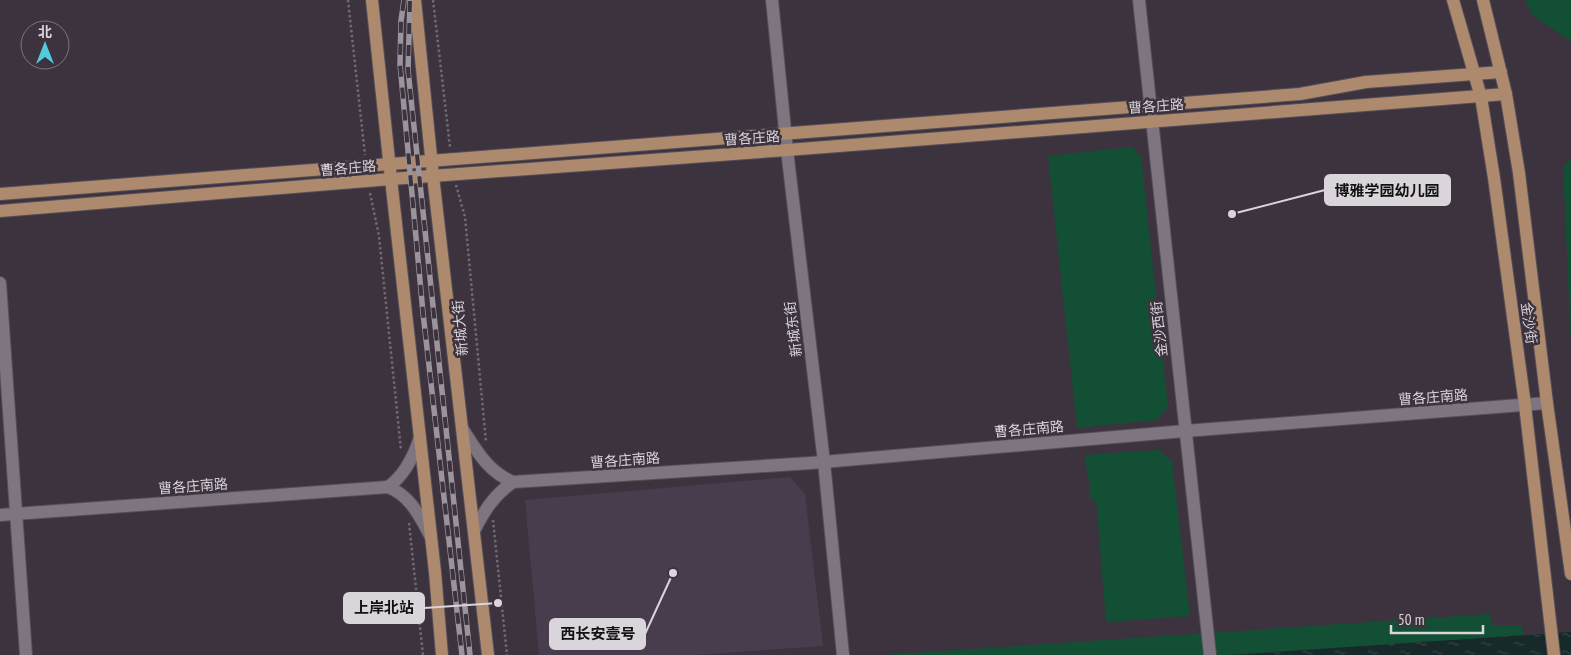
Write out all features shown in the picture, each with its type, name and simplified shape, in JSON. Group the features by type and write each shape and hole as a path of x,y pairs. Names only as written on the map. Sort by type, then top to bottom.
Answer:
{"main road":[{"path":"372,0 432,538 442,655"},
{"name":"新城大街","path":"415,0 433,176 488,655"},
{"name":"金沙街","path":"1453,0 1481,98 1494,178 1526,405 1554,655"},
{"name":"金沙街","path":"1483,0 1506,94 1519,173 1547,403 1571,574"},
{"name":"曹各庄路","path":"0,194 1300,94 1366,82 1501,72"},
{"name":"曹各庄路","path":"0,211 453,174 1481,98 1506,94"}],"street":[{"name":"新城东街","path":"772,0 787,150 824,462 843,655"},
{"name":"金沙西街","path":"1139,0 1210,651"},
{"path":"0,284 26,655"},
{"name":"曹各庄南路","path":"513,482 824,462 1185,431 1547,403"},
{"path":"462,428 488,466 513,482"},
{"path":"388,487 395,482 403,471 415,451 420,437"},
{"path":"474,532 491,500 513,482"},
{"name":"曹各庄南路","path":"0,515 388,487"},
{"path":"388,487 396,490 406,498 420,516 432,538"}],"path":[{"path":"348,0 366,166"},
{"path":"433,0 452,160"},
{"name":"新城大街","path":"453,174 465,217 486,446"},
{"path":"368,181 378,236 403,471"},
{"path":"406,498 423,655"},
{"path":"491,500 507,655"}],"shaded area":[{"path":"790,477 805,494 823,646 696,655 539,655 525,500"}],"green space":[{"path":"1525,0 1571,0 1571,42 1532,15"},
{"path":"1132,147 1141,157 1168,407 1157,420 1077,428 1048,156"},
{"path":"1571,159 1571,345 1563,167"},
{"path":"1159,450 1172,461 1190,616 1106,622 1096,499 1090,500 1089,481 1084,455"},
{"path":"1490,614 1492,625 1522,625 1526,655 883,655"}],"water":[{"path":"1571,632 1571,655 1230,655"}],"railway":[{"path":"404,0 401,21 400,64 423,313 462,655"},
{"path":"410,1 408,70 470,655"}],"place":[{"name":"博雅学园幼儿园","path":"1232,214"},
{"name":"西长安壹号","path":"673,573"},
{"name":"上岸北站","path":"498,603"}]}
